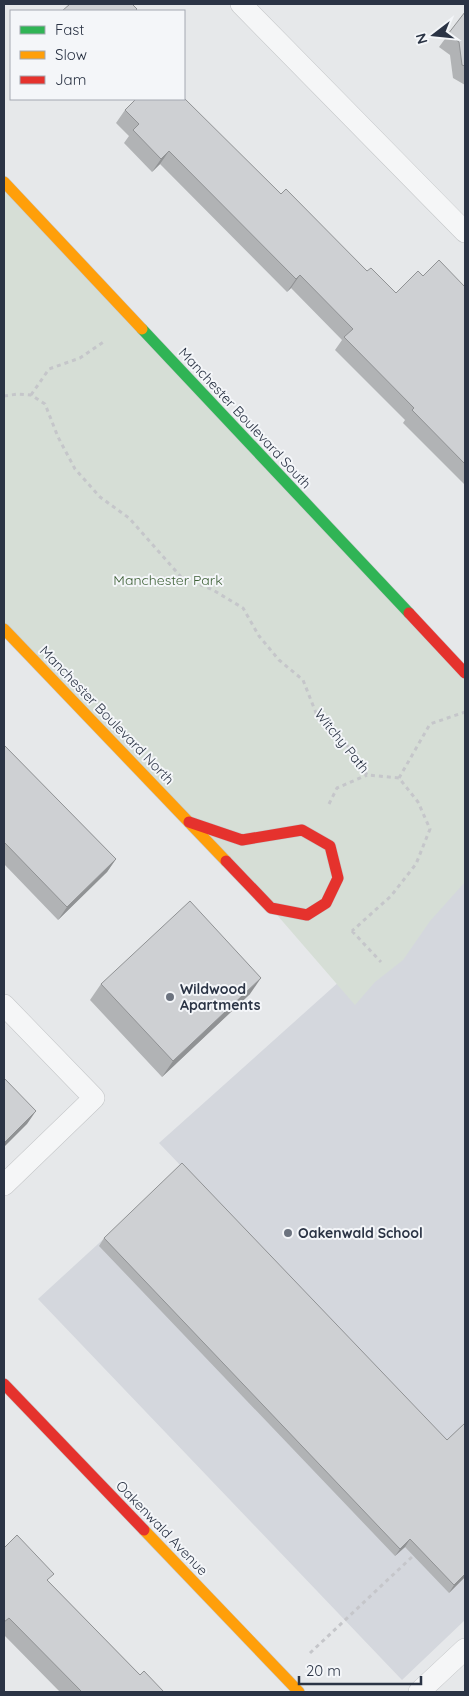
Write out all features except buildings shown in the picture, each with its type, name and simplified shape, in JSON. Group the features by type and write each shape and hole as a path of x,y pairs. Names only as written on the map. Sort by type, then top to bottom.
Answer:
{"street":[{"name":"Manchester Boulevard South","path":"4,182 465,673"},
{"name":"Manchester Boulevard North","path":"4,629 271,908 308,916 326,903 338,878 330,846 302,830 242,840 189,822"},
{"name":"Oakenwald Avenue","path":"4,1384 299,1692"}],"lane":[{"path":"241,4 465,232"},
{"path":"4,1005 94,1098 4,1185"},
{"path":"419,1692 465,1648"}],"path":[{"path":"4,396 31,395 49,369 80,358 111,338 132,318"},
{"name":"Witchy Path","path":"31,395 45,404 58,437 76,469 100,497 129,518 181,577 212,590 243,608 258,636 280,660 304,680 316,712 341,736 367,775 399,778"},
{"path":"352,931 391,896 416,864 430,829 418,802 399,778 430,724 465,712"},
{"path":"327,807 337,788 367,775"},
{"path":"326,903 381,962"},
{"path":"285,1678 413,1556"}],"shaded area":[{"name":"Oakenwald School","path":"465,869 465,1620 402,1680 38,1299 182,1167 159,1143"}],"green space":[{"name":"Manchester Park","path":"4,182 465,673 465,882 430,921 403,960 375,982 355,1005 271,908 4,629"}],"traffic: fast":[{"path":"142,329 409,613"}],"traffic: slow":[{"path":"4,182 142,329"},
{"path":"4,629 226,861"},
{"path":"144,1530 299,1692"}],"traffic: jam":[{"path":"409,613 465,673"},
{"path":"189,822 242,840 302,830 330,846 338,878 326,903 307,915 271,908 226,861"},
{"path":"4,1384 144,1530"}],"place":[{"name":"Wildwood Apartments","path":"170,997"},
{"name":"Oakenwald School","path":"288,1233"}]}
